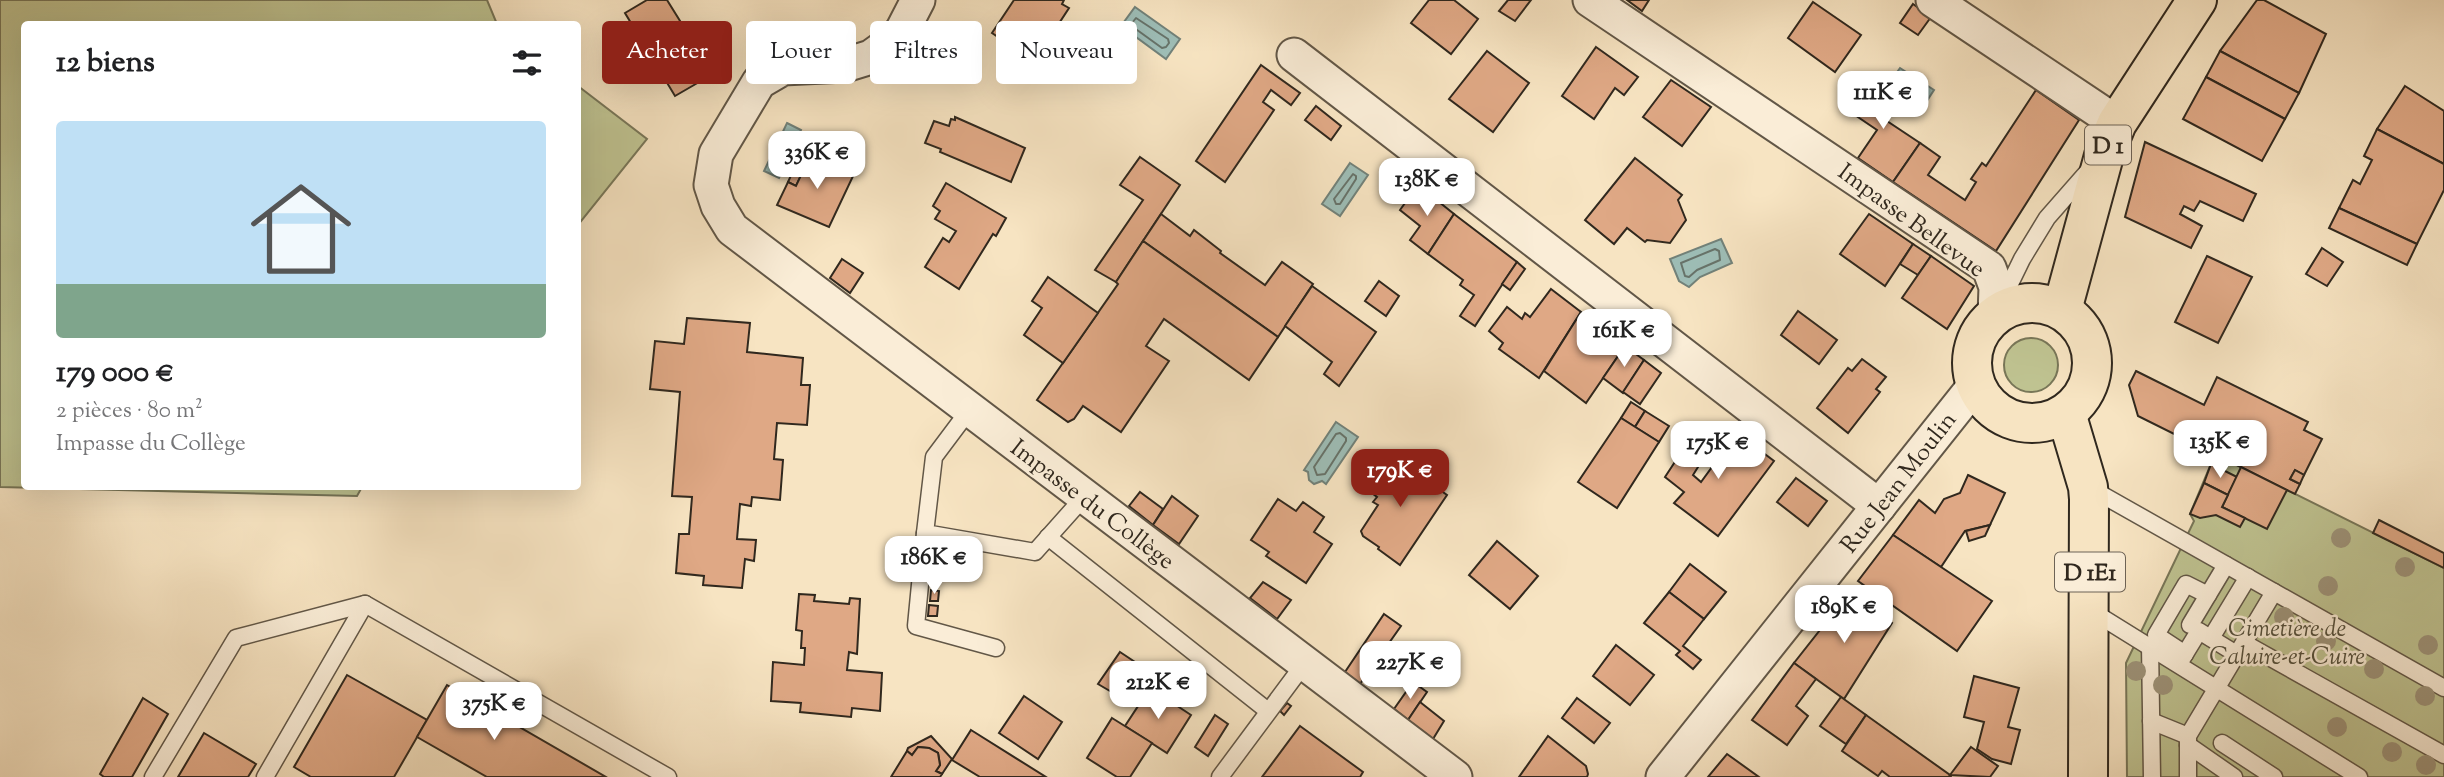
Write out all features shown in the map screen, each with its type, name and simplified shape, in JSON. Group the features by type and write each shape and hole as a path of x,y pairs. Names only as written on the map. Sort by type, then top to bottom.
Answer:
{"main road":[{"name":"D 1","path":"2062,310 2111,138 2197,0"},
{"path":"2028,302 2062,310 2082,329 2090,346 2093,365 2089,383 2080,400 2066,413 2049,421 2031,423 2014,420 1997,412 1984,400 1971,365 1974,346 1982,329 1995,315 2028,302"},
{"name":"D 1E1","path":"2066,413 2088,487 2088,777"}],"street":[{"name":"Impasse du Collège","path":"918,0 902,31 871,57 845,65 783,68 759,82 716,153 711,185 718,206 732,229 1455,777"},
{"name":"Impasse Bellevue","path":"1590,0 1989,268 1996,287 1995,315"},
{"path":"1933,0 2111,138"},
{"path":"1294,55 1879,506"},
{"name":"Rue Jean Moulin","path":"1663,777 1976,384"}],"lane":[{"path":"1995,315 2022,259 2047,218 2111,138"},
{"path":"970,409 934,457 916,626 996,648"},
{"path":"2088,487 2444,688"},
{"path":"925,533 1035,552 1084,497"},
{"path":"1048,537 1269,711"},
{"path":"2200,632 2208,595 2226,565"},
{"path":"2182,659 2200,632 2248,577"},
{"path":"2208,595 2186,584 2156,635 2218,688 2359,777"},
{"path":"2188,777 2188,741 2274,592"},
{"path":"265,777 365,604"},
{"path":"153,777 236,638 365,604 668,777"},
{"path":"2090,610 2150,645 2182,659"},
{"path":"2169,613 2200,632 2241,649 2444,755"},
{"path":"2150,645 2152,777"},
{"path":"1220,777 1304,664"},
{"path":"2151,721 2188,741 2234,777"},
{"path":"2222,743 2274,777"}],"green space":[{"path":"0,0 487,0 496,21 21,21 21,488 0,487"},
{"path":"581,88 647,139 581,221"},
{"path":"2031,338 2050,346 2058,365 2050,384 2031,392 2012,384 2004,365 2012,346"},
{"name":"Cimetière de Caluire-et-Cuire","path":"2215,454 2444,568 2444,777 2127,777 2126,663 2194,521 2190,514"},
{"path":"119,490 360,490 357,496"}],"water":[{"path":"1135,7 1180,39 1166,59 1137,38 1137,21 1125,21"},
{"path":"1900,68 1934,90 1923,107 1888,85"},
{"path":"787,123 801,130 779,178 764,171"},
{"path":"1350,163 1368,175 1340,216 1322,204"},
{"path":"1721,239 1732,263 1700,277 1689,287 1679,281 1670,259"},
{"path":"1336,422 1358,437 1326,484 1322,481 1314,484 1304,470"}],"building":[{"path":"647,0 667,0 680,21 630,21 625,13"},
{"path":"1014,0 1064,0 1062,4 1069,8 1061,21 1000,21"},
{"path":"1429,0 1454,0 1478,19 1451,54 1411,23"},
{"path":"1508,0 1531,0 1515,21 1499,11"},
{"path":"1627,0 1649,0 1642,11"},
{"path":"2257,0 2264,0 2326,34 2299,93 2220,51"},
{"path":"1813,2 1861,35 1835,72 1788,38"},
{"path":"1913,4 1931,17 1918,35 1900,23"},
{"path":"1596,47 1638,77 1624,95 1615,88 1594,119 1562,96"},
{"path":"1487,51 1529,83 1493,132 1449,99"},
{"path":"2220,51 2299,93 2285,119 2206,77"},
{"path":"1261,65 1300,93 1291,105 1271,90 1263,102 1274,110 1225,182 1196,161"},
{"path":"1872,77 1900,96 1884,119 1920,143 1893,182 1858,158 1877,130 1849,111"},
{"path":"2206,77 2285,119 2262,161 2183,119"},
{"path":"1671,80 1711,107 1682,146 1643,117"},
{"path":"668,84 696,84 675,96"},
{"path":"2405,86 2444,111 2444,164 2377,129"},
{"path":"2036,90 2079,120 1996,251 1893,182 1920,143 1940,157 1928,175 1965,200 1976,182 1971,179 1982,163 1986,166"},
{"path":"1316,106 1341,126 1331,140 1305,120"},
{"path":"955,117 1025,148 1011,182 925,143 934,121 949,126 951,119 955,120"},
{"path":"2377,129 2444,164 2444,190 2417,244 2339,208 2353,180 2360,184 2372,160 2364,156"},
{"path":"2145,142 2256,194 2243,221 2200,201 2194,211 2184,206 2180,214 2202,226 2191,248 2125,217"},
{"path":"802,151 811,154 796,186 788,182"},
{"path":"811,154 854,174 829,227 777,205 788,182 796,186"},
{"path":"1140,157 1180,185 1116,282 1095,270 1143,200 1120,185"},
{"path":"1635,158 1682,195 1678,200 1686,220 1670,243 1645,242 1627,228 1614,244 1585,220"},
{"path":"946,183 1006,218 959,289 925,267 943,238 949,242 956,231 935,219 940,211 933,206"},
{"path":"1418,185 1454,214 1428,254 1410,240 1420,226 1400,210"},
{"path":"2339,208 2417,244 2407,265 2329,228"},
{"path":"1161,214 1190,236 1194,230 1221,251 1220,253 1265,285 1282,262 1313,284 1278,337 1143,241"},
{"path":"1454,214 1517,262 1475,326 1460,316 1474,295 1460,285 1463,280 1428,254"},
{"path":"1869,214 1913,244 1885,286 1840,254"},
{"path":"1143,241 1278,337 1249,380 1164,319 1146,346 1169,361 1121,432 1083,406 1074,419 1068,422 1037,400 1118,284 1116,282"},
{"path":"1913,244 1931,256 1918,275 1900,264"},
{"path":"2322,248 2343,262 2327,286 2306,274"},
{"path":"1931,256 1974,286 1947,329 1902,298"},
{"path":"2207,256 2252,277 2218,343 2175,322"},
{"path":"842,259 863,273 850,293 830,278"},
{"path":"1517,262 1525,269 1510,290 1502,284"},
{"path":"1048,277 1098,313 1063,363 1024,335 1042,308 1032,301"},
{"path":"1379,281 1399,296 1386,316 1365,301"},
{"path":"1312,286 1376,332 1339,386 1324,374 1332,362 1285,326"},
{"path":"1551,289 1581,312 1539,378 1499,349 1503,343 1489,331 1507,307 1522,319 1525,313 1530,317"},
{"path":"1798,311 1837,340 1819,364 1781,335"},
{"path":"1581,312 1625,346 1586,403 1544,371"},
{"path":"687,318 750,323 747,352 803,358 801,385 810,385 807,425 777,423 774,459 783,460 780,500 752,497 751,506 740,504 737,539 756,540 754,561 745,559 742,588 703,585 704,576 676,573 679,534 689,534 692,497 672,496 680,392 650,389 655,341 684,344"},
{"path":"1625,346 1644,360 1623,393 1603,378"},
{"path":"1862,359 1886,377 1876,389 1880,392 1848,433 1817,408 1848,368 1852,371"},
{"path":"1644,360 1661,373 1640,404 1623,392"},
{"path":"2136,371 2204,405 2217,377 2308,422 2304,430 2322,439 2304,475 2295,470 2290,479 2300,484 2295,494 2138,416 2129,385"},
{"path":"1631,402 1645,411 1635,427 1621,418"},
{"path":"1645,411 1669,426 1659,442 1635,427"},
{"path":"1621,418 1659,442 1617,508 1578,482"},
{"path":"1737,433 1774,461 1718,536 1674,503 1684,492 1665,477 1692,436 1710,448 1693,475 1701,482"},
{"path":"1391,455 1447,495 1400,565 1363,536 1361,531 1378,505 1373,502 1377,497 1368,490"},
{"path":"2211,464 2237,477 2228,495 2204,483"},
{"path":"2241,467 2287,490 2267,529 2222,507"},
{"path":"2295,470 2304,475 2300,484 2290,479"},
{"path":"1968,475 2005,493 1990,525 1965,531 1941,567 1893,535 1919,500 1935,513 1944,499 1960,493"},
{"path":"1796,478 1827,501 1808,526 1777,502"},
{"path":"2204,483 2228,495 2222,507 2245,518 2240,527 2216,515 2200,518 2190,514"},
{"path":"1140,492 1163,509 1153,525 1129,506"},
{"path":"1172,496 1198,516 1179,544 1153,525"},
{"path":"1278,499 1296,511 1303,502 1324,517 1314,532 1332,544 1306,583 1266,556 1269,552 1251,540"},
{"path":"2379,520 2444,553 2444,568 2373,533"},
{"path":"1990,525 1985,536 1969,541 1966,531"},
{"path":"1893,535 1992,601 1957,651 1858,581"},
{"path":"1497,541 1538,576 1510,609 1469,575"},
{"path":"1690,564 1726,592 1704,619 1669,592"},
{"path":"1263,582 1291,600 1277,619 1250,598"},
{"path":"931,590 939,591 938,601 930,601"},
{"path":"1669,592 1704,619 1683,646 1701,660 1693,669 1676,655 1680,651 1644,623"},
{"path":"1850,592 1892,623 1844,699 1794,663"},
{"path":"799,594 815,595 814,601 849,604 850,598 860,599 857,654 849,652 847,670 882,673 880,711 852,708 851,717 800,712 801,703 771,701 773,662 804,665 802,631 796,630"},
{"path":"929,605 938,606 937,616 928,616"},
{"path":"1384,614 1401,626 1360,684 1345,672"},
{"path":"1616,645 1654,675 1630,705 1593,676"},
{"path":"1120,652 1135,662 1115,694 1098,684"},
{"path":"1794,663 1816,679 1796,706 1808,716 1787,745 1752,720"},
{"path":"347,675 427,720 394,777 311,777 294,767"},
{"path":"1974,676 2019,688 2008,727 2020,730 2011,764 1992,759 1977,749 1984,722 1964,717"},
{"path":"1413,682 1427,692 1408,720 1394,709"},
{"path":"447,685 606,777 487,777 417,737"},
{"path":"1150,688 1191,715 1167,753 1125,726"},
{"path":"1024,696 1062,722 1038,759 999,733"},
{"path":"1841,697 1866,715 1846,744 1820,726"},
{"path":"143,698 168,714 132,777 104,777 100,774"},
{"path":"1577,698 1610,723 1594,743 1562,718"},
{"path":"1420,702 1444,721 1433,739 1408,720"},
{"path":"1287,703 1291,706 1284,715 1280,711"},
{"path":"1215,715 1228,724 1208,756 1195,747"},
{"path":"1866,715 1951,777 1890,777 1882,771 1878,776 1842,751"},
{"path":"1112,718 1152,743 1130,777 1117,777 1087,758"},
{"path":"1300,726 1363,772 1360,777 1262,777"},
{"path":"971,730 1046,777 980,777 952,760"},
{"path":"204,733 256,764 248,777 178,777"},
{"path":"931,736 952,759 942,774 936,771 940,765 938,753 929,748 918,747 912,755 907,751"},
{"path":"1548,736 1586,766 1587,777 1519,777"},
{"path":"918,747 929,748 938,753 940,765 936,771 942,774 940,777 891,777 907,751 912,755"},
{"path":"1971,747 1998,766 1990,777 1950,775"},
{"path":"1727,754 1759,777 1708,777"}]}
